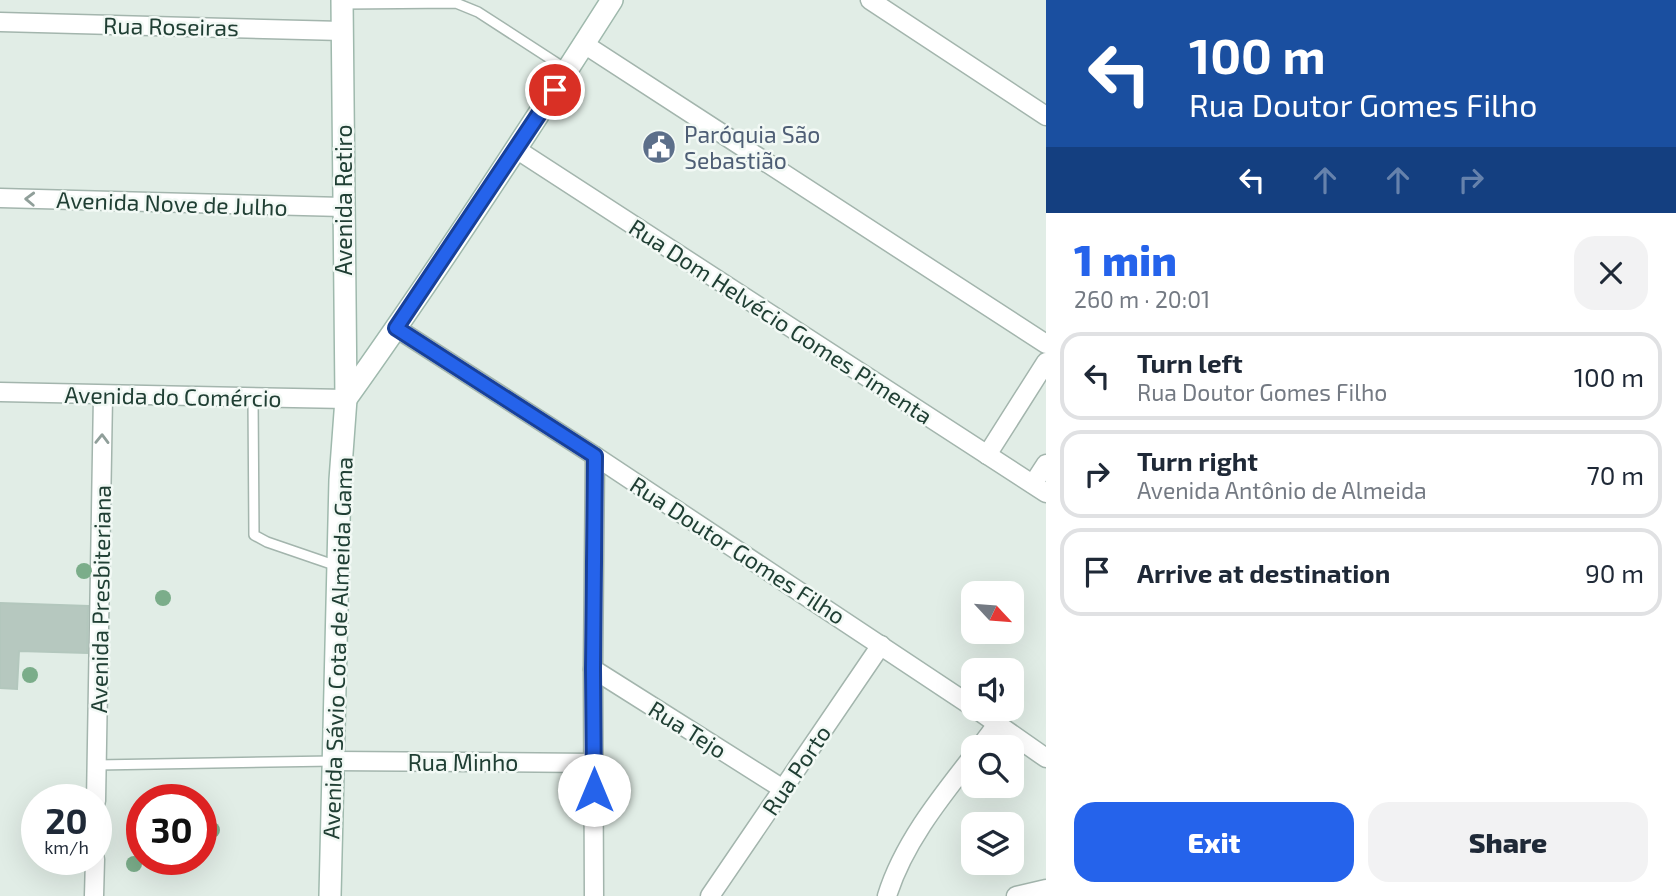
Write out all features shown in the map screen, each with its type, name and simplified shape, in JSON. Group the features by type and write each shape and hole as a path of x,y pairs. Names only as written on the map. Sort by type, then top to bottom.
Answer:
{"street":[{"path":"346,399 516,149 612,0"},
{"path":"870,0 1046,116"},
{"name":"Avenida Retiro","path":"342,2 346,399"},
{"name":"Rua Roseiras","path":"0,22 342,31"},
{"path":"584,44 1046,344"},
{"name":"Rua Dom Helvécio Gomes Pimenta","path":"516,149 1040,488"},
{"name":"Avenida Nove de Julho","path":"0,198 343,207"},
{"name":"Rua Doutor Gomes Filho","path":"396,328 595,456 961,699"},
{"path":"987,455 1046,362"},
{"name":"Avenida do Comércio","path":"0,392 346,399"},
{"name":"Avenida Presbiteriana","path":"96,784 103,396"},
{"name":"Avenida Sávio Cota de Almeida Gama","path":"330,896 338,566 346,399"},
{"path":"594,896 595,456"},
{"path":"1040,488 1046,464"},
{"name":"Rua Porto","path":"710,896 881,645"},
{"name":"Rua Tejo","path":"593,669 783,789"},
{"name":"Rua Doutor Gomes Filho","path":"995,721 1046,758"},
{"path":"989,735 998,723"},
{"name":"Rua Minho","path":"333,761 594,763"},
{"path":"887,896 893,876 915,837 961,772"},
{"path":"94,896 95,875"},
{"path":"1016,896 1046,889"}],"lane":[{"path":"342,2 456,4 478,12 567,71"},
{"path":"253,398 254,535 338,566"},
{"path":"97,765 333,761"}],"building":[{"path":"0,603 88,606 87,653 19,651 17,689 0,688"}],"place":[{"name":"Paróquia São Sebastião","path":"659,147"}],"route":[{"path":"555,90 396,328 595,456 594,790"}]}
